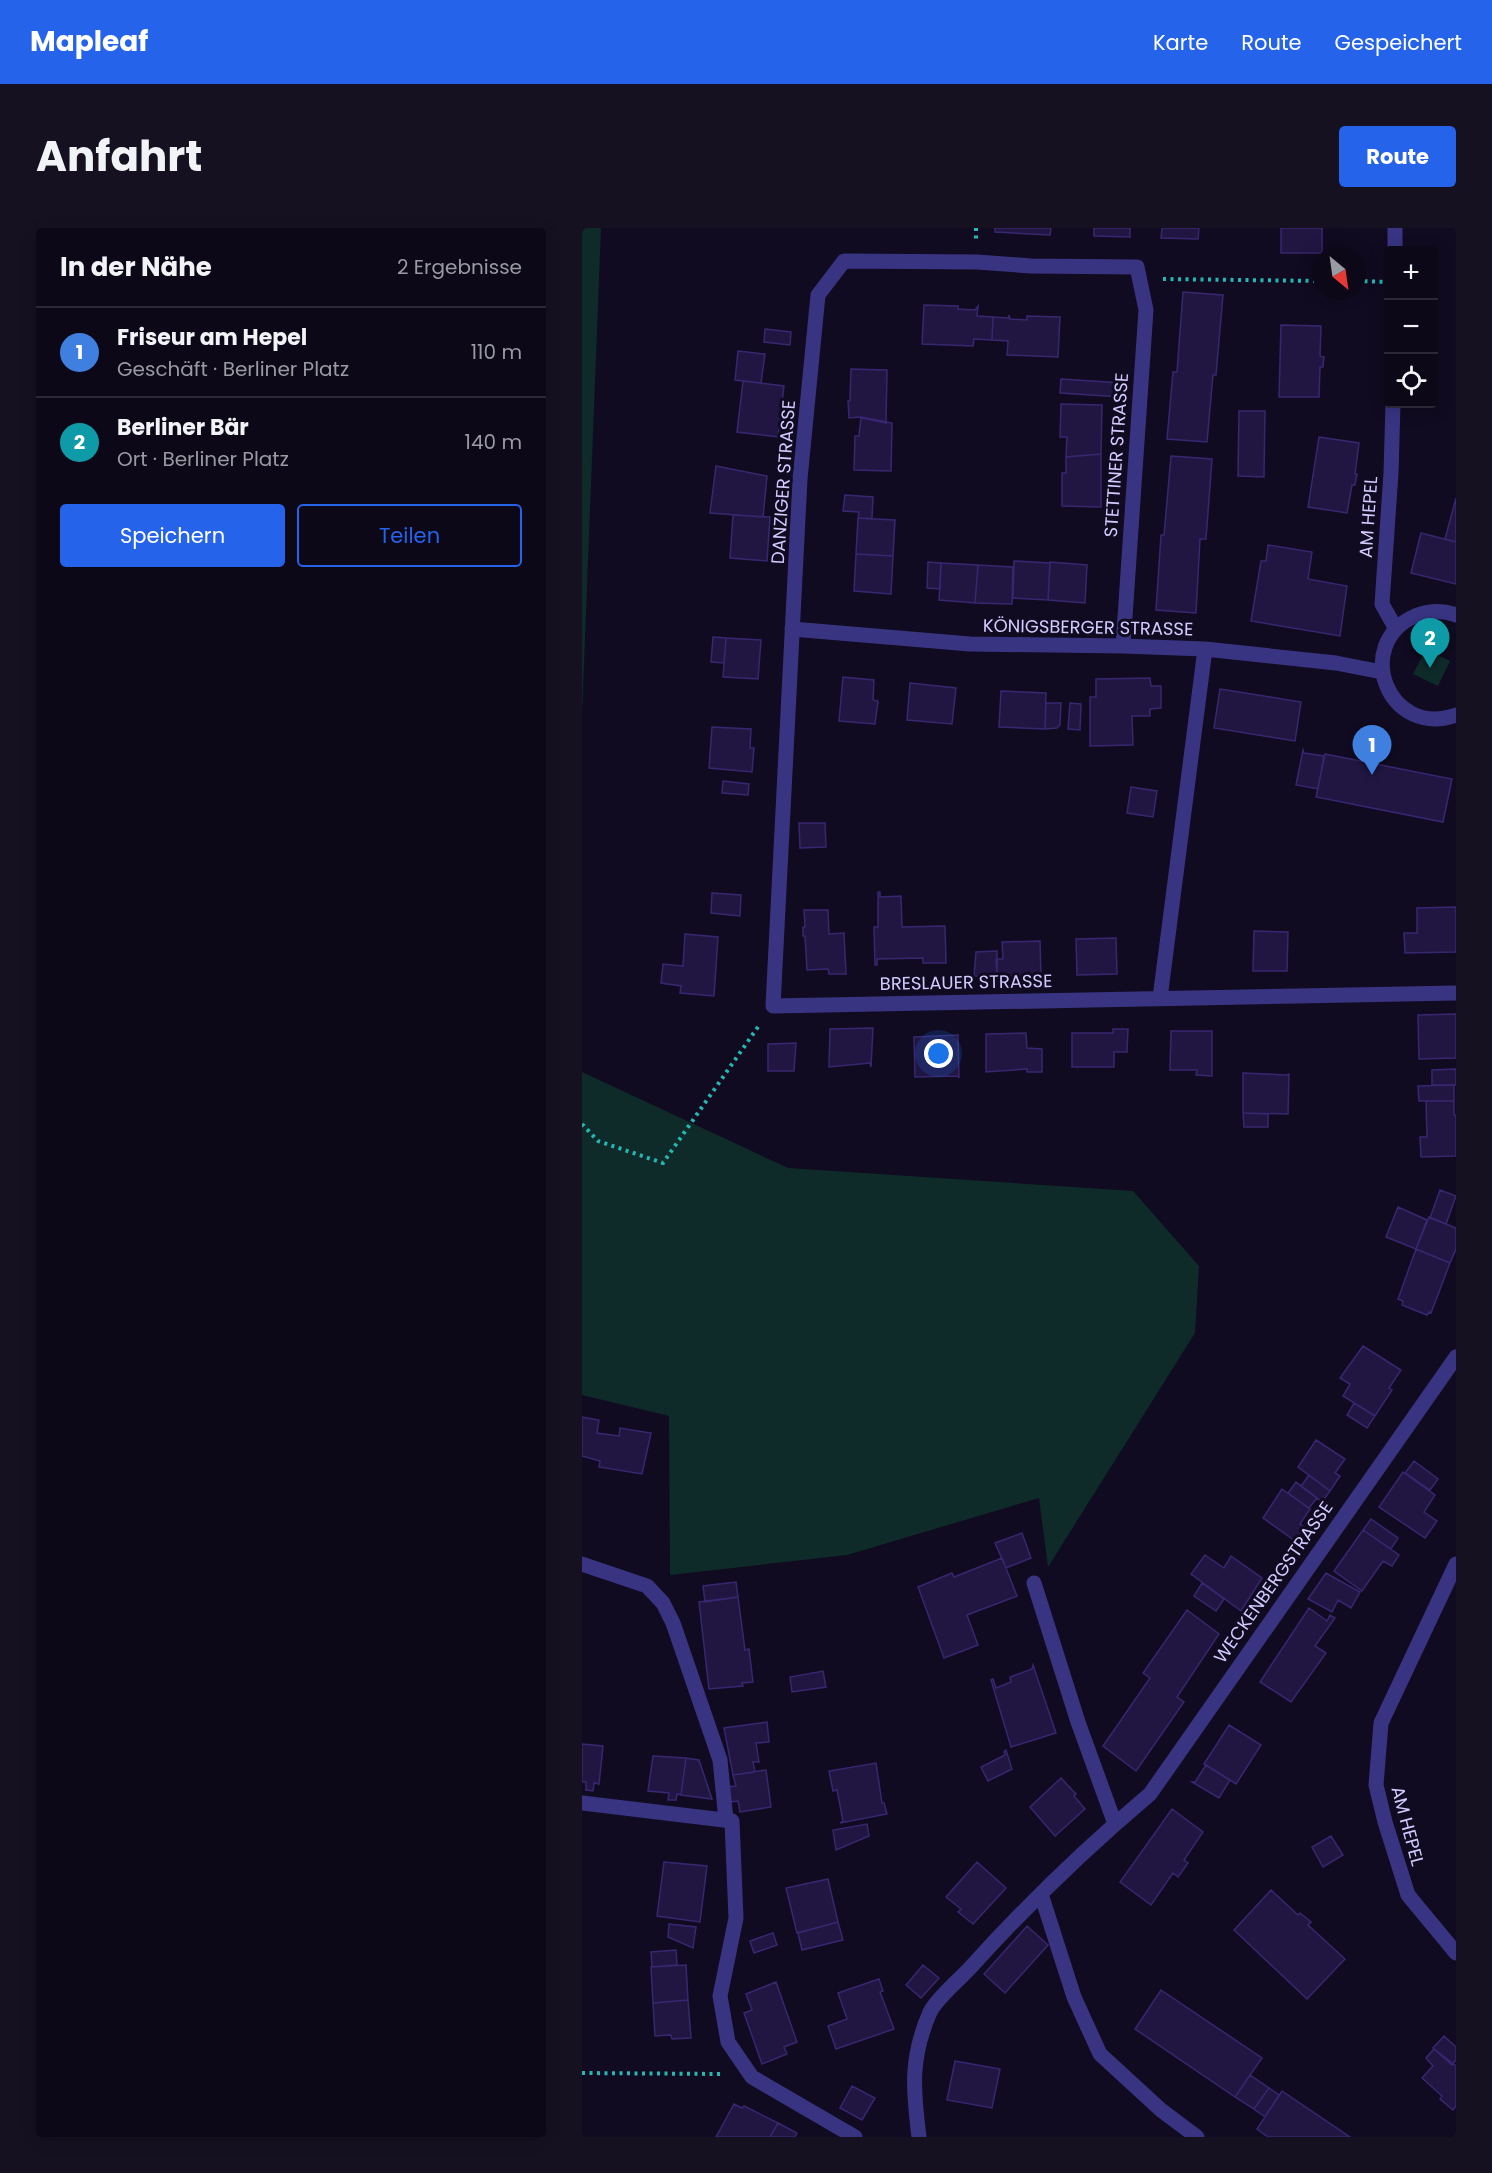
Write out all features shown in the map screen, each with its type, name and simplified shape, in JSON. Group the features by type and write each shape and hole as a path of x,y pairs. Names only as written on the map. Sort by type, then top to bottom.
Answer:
{"street":[{"path":"1395,228 1395,246"},
{"name":"DANZIGER STRASSE","path":"773,1006 800,479 818,295 844,261 977,262 1138,274"},
{"name":"STETTINER STRASSE","path":"1123,646 1146,310 1138,274"},
{"name":"AM HEPEL","path":"1393,408 1382,604 1396,629"},
{"path":"1456,615 1437,611 1422,613 1408,619 1396,629 1388,642 1383,656 1382,672 1387,689 1397,703 1410,714 1427,719 1444,719 1456,715"},
{"name":"KÖNIGSBERGER STRASSE","path":"792,629 970,644 1205,649 1336,663 1382,672"},
{"path":"1160,998 1205,649"},
{"name":"BRESLAUER STRASSE","path":"773,1006 1456,993"},
{"name":"WECKENBERGSTRASSE","path":"920,2137 914,2095 916,2053 932,2010 1016,1918 1150,1794 1456,1357"},
{"path":"582,1564 647,1586 663,1603 673,1623 720,1760 726,1820"},
{"name":"AM HEPEL","path":"1456,1564 1381,1723 1376,1785 1408,1895 1456,1953"},
{"path":"1034,1583 1078,1722 1115,1824"},
{"path":"582,1803 732,1821 736,1918 720,1996 728,2042 752,2077 855,2137"},
{"path":"1041,1894 1074,1997 1100,2054 1161,2110 1197,2137"}],"path":[{"path":"1138,274 1164,278 1312,281"},
{"path":"1366,281 1384,282"},
{"path":"582,1124 598,1141 663,1163 773,1006"},
{"path":"582,2073 740,2074 752,2077"}],"green space":[{"path":"582,228 601,228 582,715"},
{"path":"1426,649 1450,661 1438,686 1413,674"},
{"path":"582,1072 788,1168 1133,1191 1199,1266 1195,1333 1048,1567 1039,1498 847,1555 670,1575 669,1416 582,1395"}],"building":[{"path":"995,228 1051,228 1050,235 995,232"},
{"path":"1094,228 1130,228 1130,237 1094,236"},
{"path":"1162,228 1199,228 1198,239 1161,238"},
{"path":"1281,228 1322,228 1322,246 1312,246 1312,253 1281,253"},
{"path":"1183,292 1223,295 1207,442 1167,439 1173,372 1177,372"},
{"path":"924,305 958,306 958,309 975,310 978,306 977,316 993,317 992,340 974,339 973,346 922,344"},
{"path":"1009,315 1010,319 1027,320 1027,316 1060,317 1058,357 1007,355 1008,341 992,340 993,317 1009,318"},
{"path":"1281,325 1321,326 1320,356 1324,357 1323,367 1320,367 1319,397 1279,397"},
{"path":"765,329 791,332 790,345 764,342"},
{"path":"738,351 765,354 761,383 735,380"},
{"path":"851,369 887,370 886,423 859,417 849,418"},
{"path":"1061,379 1123,383 1121,397 1060,393"},
{"path":"743,381 784,386 778,437 737,432"},
{"path":"1061,404 1102,405 1101,454 1066,457 1067,437 1060,437"},
{"path":"1239,411 1265,411 1264,477 1238,476"},
{"path":"861,417 892,423 891,471 854,470 855,436 859,436"},
{"path":"1319,437 1359,443 1355,474 1357,474 1355,485 1352,485 1347,513 1308,507"},
{"path":"1101,454 1101,507 1062,506 1062,473 1066,473 1066,457"},
{"path":"1171,456 1212,459 1206,539 1200,539 1196,613 1156,610 1161,535 1164,535"},
{"path":"716,466 767,476 763,517 710,513"},
{"path":"845,495 873,497 872,519 858,518 859,512 843,511"},
{"path":"1456,498 1456,542 1445,539"},
{"path":"733,515 770,517 767,561 730,558"},
{"path":"858,518 895,520 893,556 856,554"},
{"path":"1421,533 1456,542 1456,584 1411,573"},
{"path":"1268,545 1312,552 1308,579 1347,586 1340,636 1251,621 1261,561 1266,561"},
{"path":"856,554 893,556 891,594 854,591"},
{"path":"1014,561 1050,563 1048,600 1013,598"},
{"path":"928,562 941,563 940,589 927,588"},
{"path":"1050,562 1087,565 1085,603 1048,600"},
{"path":"941,563 978,565 975,603 939,600"},
{"path":"978,565 1013,567 1012,604 975,603"},
{"path":"713,637 726,638 724,663 711,662"},
{"path":"726,638 761,640 758,679 723,677"},
{"path":"843,677 874,680 873,700 878,701 875,724 839,721"},
{"path":"1150,678 1151,686 1161,686 1161,708 1150,709 1150,716 1132,716 1133,745 1090,746 1090,697 1096,697 1096,679"},
{"path":"910,683 956,688 952,724 907,720"},
{"path":"1220,689 1301,702 1295,741 1214,728"},
{"path":"1001,691 1046,693 1045,729 999,727"},
{"path":"1046,703 1061,703 1060,725 1057,728 1045,729"},
{"path":"1070,703 1081,704 1080,730 1068,729"},
{"path":"712,727 751,729 750,748 754,748 752,772 709,768"},
{"path":"1303,750 1304,753 1324,756 1318,789 1296,785"},
{"path":"1325,754 1452,779 1443,822 1316,797"},
{"path":"723,781 749,784 748,795 722,793"},
{"path":"1131,787 1157,791 1153,817 1127,813"},
{"path":"799,823 825,823 826,847 800,848"},
{"path":"878,892 880,892 880,897 901,896 902,927 945,926 946,963 923,963 923,958 877,959 877,965 875,965 874,927 878,927"},
{"path":"712,893 741,895 740,916 711,913"},
{"path":"1456,907 1456,952 1405,953 1404,933 1417,933 1417,908"},
{"path":"804,910 828,910 829,934 844,933 846,974 829,974 828,969 807,970 805,936 803,936"},
{"path":"1254,931 1288,932 1287,971 1253,971"},
{"path":"685,934 718,937 714,996 680,993 681,986 661,983 663,964 683,966"},
{"path":"1116,938 1117,974 1077,975 1076,939"},
{"path":"1040,941 1041,976 997,976 996,959 1003,959 1002,942"},
{"path":"997,951 997,976 974,976 976,952"},
{"path":"1456,1014 1456,1058 1419,1059 1418,1015"},
{"path":"873,1028 871,1067 870,1063 829,1067 830,1029"},
{"path":"1113,1029 1128,1029 1127,1052 1114,1052 1114,1067 1072,1067 1072,1033 1113,1033"},
{"path":"1171,1031 1212,1031 1212,1076 1196,1075 1197,1070 1170,1070"},
{"path":"1026,1033 1027,1048 1042,1049 1042,1072 1027,1072 1027,1069 986,1072 986,1034"},
{"path":"958,1035 959,1078 958,1076 915,1077 914,1037"},
{"path":"796,1043 794,1071 768,1071 768,1044"},
{"path":"1456,1069 1456,1085 1432,1085 1432,1070"},
{"path":"1243,1073 1289,1074 1288,1114 1243,1113"},
{"path":"1454,1085 1454,1101 1419,1101 1418,1086"},
{"path":"1426,1101 1454,1101 1456,1156 1421,1157 1420,1137 1427,1137"},
{"path":"1243,1113 1268,1114 1268,1127 1244,1127"},
{"path":"1440,1190 1456,1196 1446,1224 1430,1218"},
{"path":"1398,1207 1427,1220 1416,1249 1386,1237"},
{"path":"1429,1217 1456,1228 1456,1249 1450,1263 1416,1249"},
{"path":"1416,1249 1450,1263 1431,1313 1427,1315 1402,1305 1403,1301 1398,1299"},
{"path":"1363,1346 1401,1370 1389,1388 1392,1390 1375,1416 1343,1396 1350,1384 1340,1378"},
{"path":"1354,1403 1375,1416 1367,1428 1347,1415"},
{"path":"582,1417 599,1420 597,1433 619,1436 620,1428 651,1433 642,1474 599,1467 600,1461 582,1456"},
{"path":"1316,1440 1345,1459 1335,1473 1340,1476 1330,1491 1298,1467"},
{"path":"1414,1461 1438,1479 1430,1490 1405,1473"},
{"path":"1403,1472 1435,1495 1424,1512 1437,1521 1425,1538 1379,1507"},
{"path":"1309,1475 1330,1491 1322,1502 1301,1486"},
{"path":"1296,1482 1317,1498 1309,1508 1288,1493"},
{"path":"1282,1489 1310,1509 1300,1524 1304,1527 1295,1541 1263,1518"},
{"path":"1371,1519 1398,1538 1391,1549 1363,1530"},
{"path":"1363,1530 1399,1555 1392,1566 1383,1561 1362,1591 1334,1571"},
{"path":"1022,1533 1031,1558 1006,1568 995,1543"},
{"path":"1205,1555 1224,1568 1231,1556 1262,1578 1241,1611 1191,1574"},
{"path":"1002,1558 1017,1596 967,1615 978,1645 944,1658 918,1587 952,1573 954,1577"},
{"path":"1326,1573 1360,1592 1351,1608 1338,1600 1332,1612 1308,1599"},
{"path":"736,1582 738,1597 705,1602 703,1586"},
{"path":"1202,1583 1224,1599 1216,1611 1194,1596"},
{"path":"738,1597 745,1650 749,1649 753,1682 742,1683 743,1686 709,1689 699,1602"},
{"path":"1309,1608 1327,1621 1330,1615 1335,1618 1315,1646 1326,1653 1291,1702 1260,1682"},
{"path":"1187,1610 1219,1634 1177,1697 1184,1702 1136,1771 1103,1746 1150,1678 1143,1673"},
{"path":"1033,1665 1056,1733 1011,1747 991,1680 993,1679 996,1688 1011,1682 1010,1677 1032,1669"},
{"path":"823,1671 826,1687 792,1692 790,1677"},
{"path":"767,1722 769,1742 756,1743 759,1762 753,1762 755,1772 733,1775 724,1728"},
{"path":"1229,1725 1261,1745 1236,1784 1204,1764"},
{"path":"582,1744 603,1746 599,1784 594,1783 593,1791 586,1790 586,1782 582,1782"},
{"path":"1006,1750 1012,1769 988,1781 981,1767 1005,1755"},
{"path":"653,1756 686,1758 681,1795 677,1794 676,1800 668,1800 669,1793 648,1791"},
{"path":"686,1758 699,1760 712,1799 681,1795"},
{"path":"876,1763 882,1803 884,1803 887,1814 840,1823 843,1821 837,1790 833,1791 829,1771"},
{"path":"1206,1765 1230,1780 1219,1798 1192,1782 1195,1782"},
{"path":"766,1770 771,1807 740,1812 738,1801 731,1802 728,1787 736,1786 733,1775"},
{"path":"1061,1778 1076,1794 1074,1796 1085,1809 1055,1836 1030,1807"},
{"path":"1172,1809 1203,1832 1184,1860 1188,1863 1178,1877 1173,1873 1151,1905 1120,1882"},
{"path":"867,1824 869,1836 836,1850 833,1830"},
{"path":"1331,1836 1343,1855 1323,1867 1312,1847"},
{"path":"664,1862 707,1866 700,1922 657,1916"},
{"path":"977,1862 1006,1888 973,1924 958,1912 961,1909 946,1897"},
{"path":"828,1879 838,1922 797,1933 786,1888"},
{"path":"1271,1890 1298,1915 1300,1913 1311,1922 1308,1925 1345,1959 1307,1999 1234,1930"},
{"path":"838,1922 843,1940 802,1950 798,1933"},
{"path":"669,1924 696,1927 693,1948 668,1937"},
{"path":"1027,1926 1048,1945 1005,1993 984,1974"},
{"path":"773,1933 777,1945 754,1953 750,1941"},
{"path":"676,1950 677,1965 652,1967 651,1952"},
{"path":"686,1965 688,2000 653,2003 651,1967"},
{"path":"923,1965 939,1978 921,1998 906,1985"},
{"path":"879,1979 883,1991 880,1992 894,2029 836,2049 828,2026 847,2019 838,1993"},
{"path":"776,1982 797,2042 784,2047 787,2054 762,2064 744,2013 752,2010 746,1994"},
{"path":"1161,1990 1262,2058 1235,2097 1135,2029"},
{"path":"688,2000 691,2038 672,2039 671,2035 655,2036 653,2003"},
{"path":"1444,2036 1456,2047 1456,2060 1452,2065 1433,2048"},
{"path":"1434,2049 1456,2066 1456,2106 1453,2110 1440,2099 1442,2096 1422,2078 1433,2066 1426,2058"},
{"path":"955,2061 1000,2069 992,2108 947,2100"},
{"path":"1250,2075 1269,2088 1254,2109 1235,2097"},
{"path":"852,2086 875,2098 862,2120 840,2108"},
{"path":"1269,2088 1279,2095 1265,2117 1254,2109"},
{"path":"1282,2091 1350,2137 1268,2137 1257,2129"},
{"path":"734,2104 742,2108 744,2106 778,2123 770,2137 716,2137"},
{"path":"778,2123 797,2133 795,2137 770,2137"}],"place":[{"name":"Berliner Bär","path":"1430,668"},
{"name":"Friseur am Hepel","path":"1372,775"}]}
